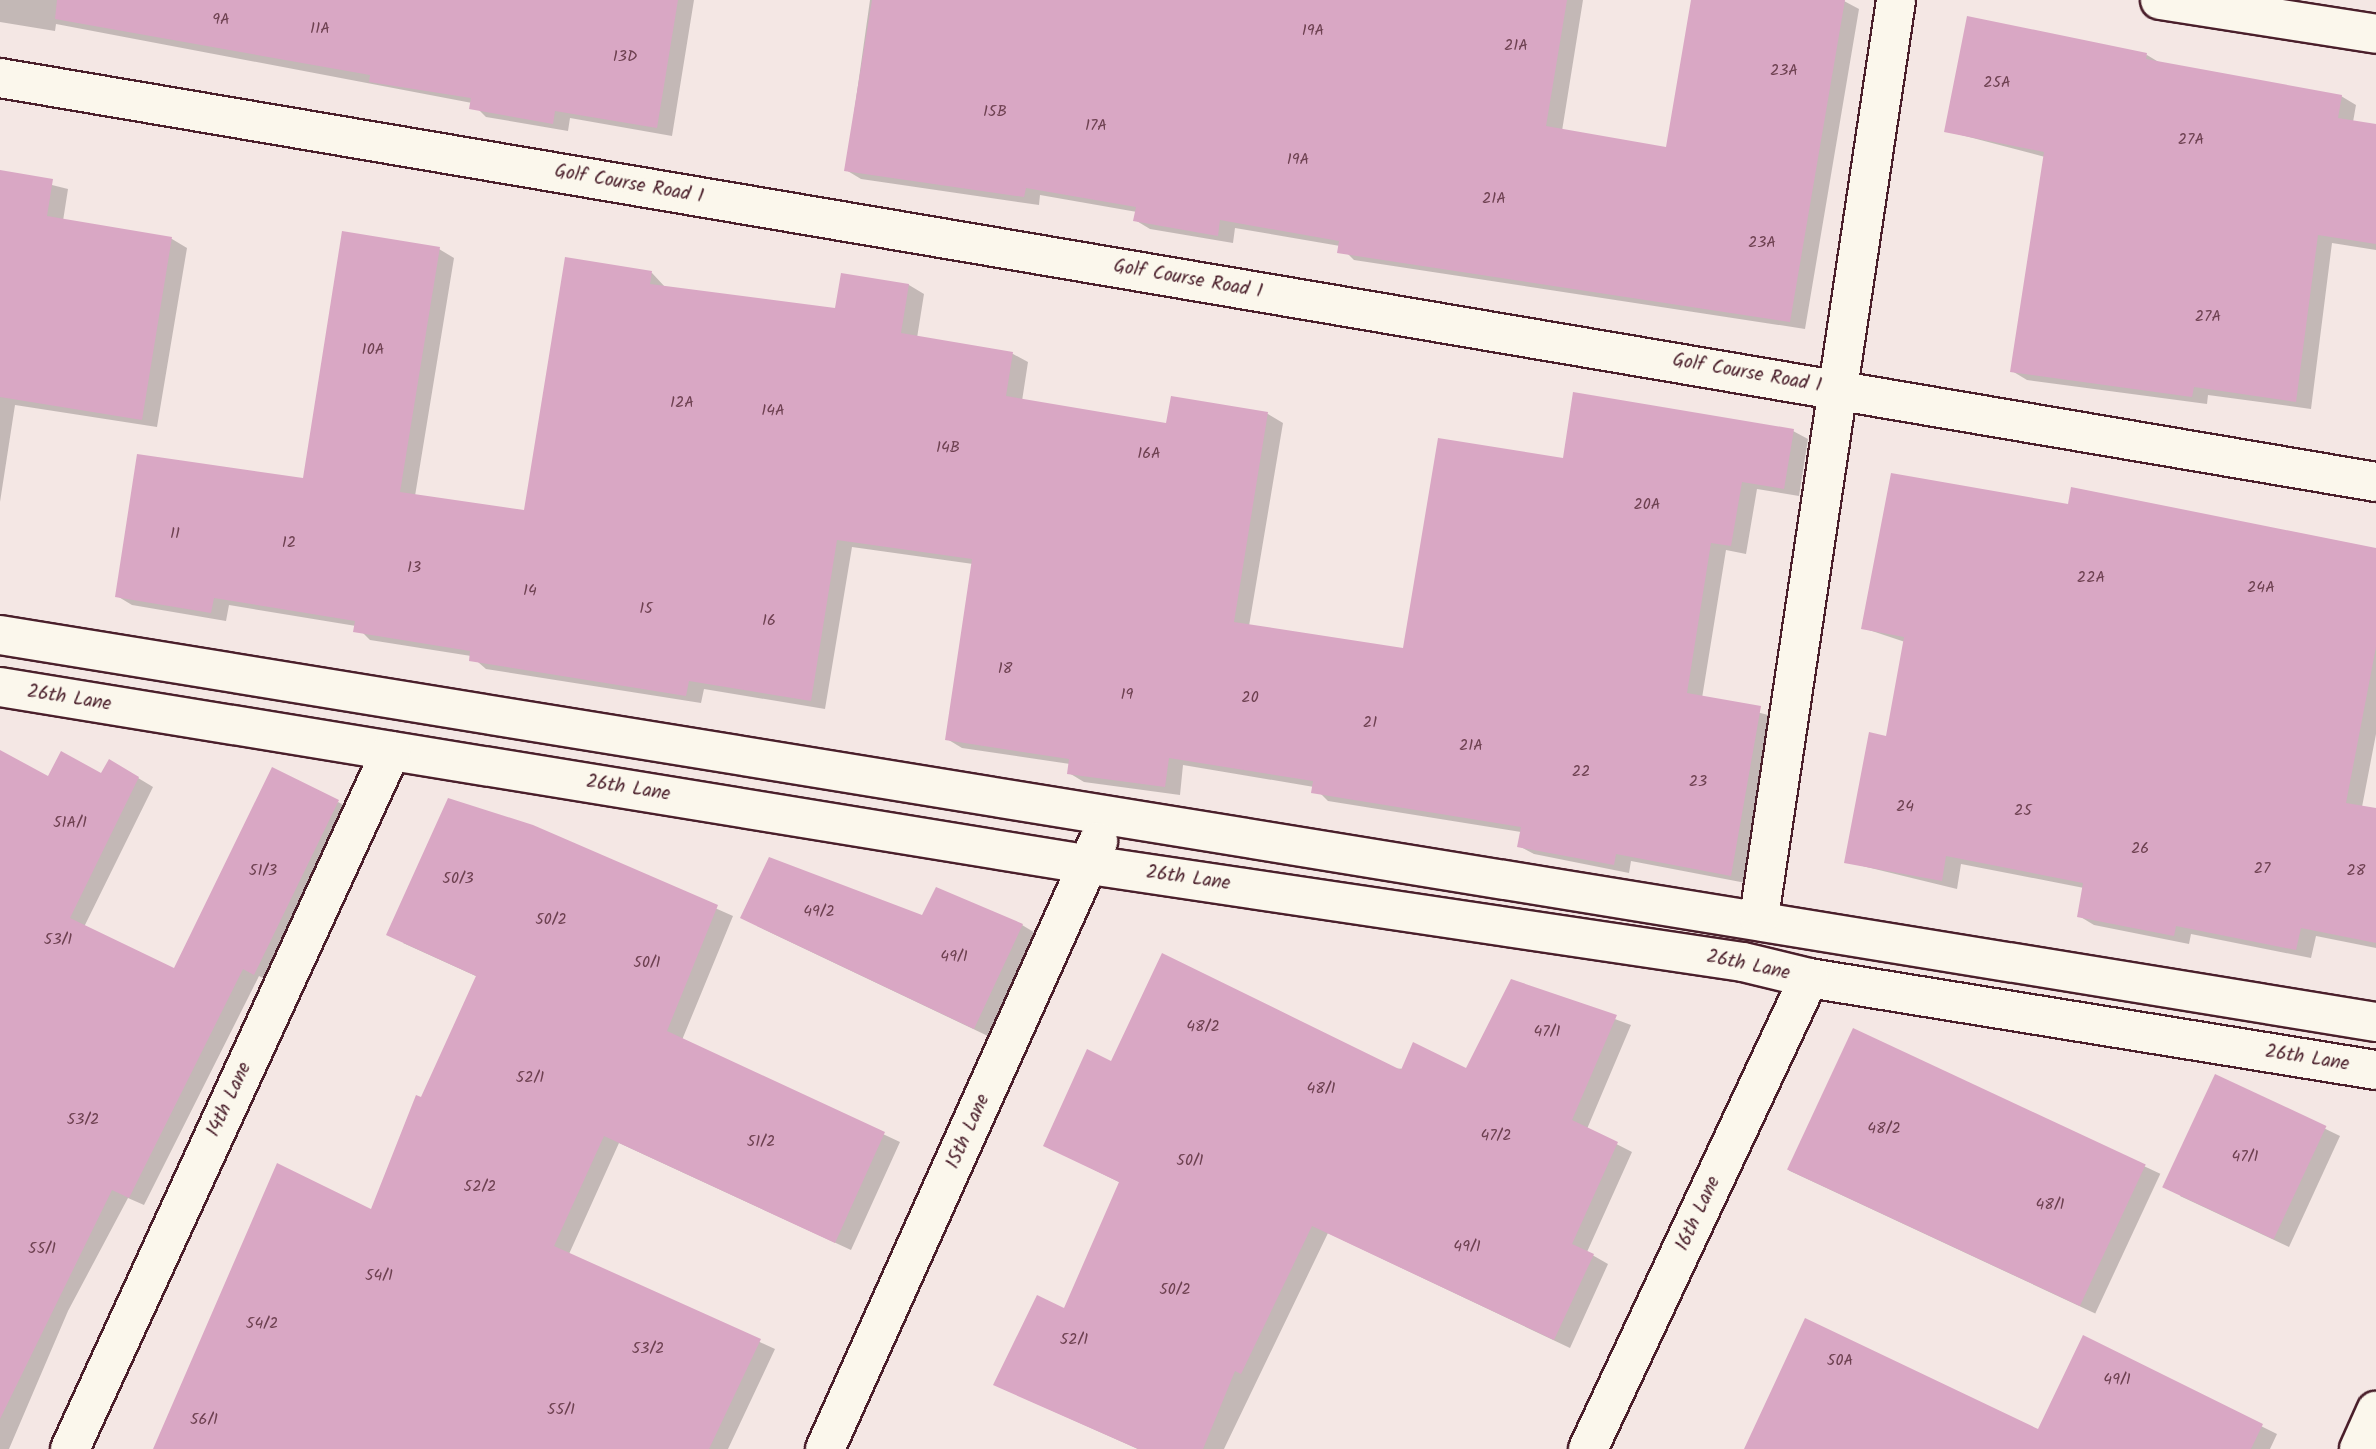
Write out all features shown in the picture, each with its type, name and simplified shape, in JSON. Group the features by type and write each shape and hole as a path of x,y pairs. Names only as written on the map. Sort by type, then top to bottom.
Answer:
{"street":[{"path":"1759,918 1896,0"},
{"path":"2160,0 2376,34"},
{"name":"Golf Course Road 1","path":"0,78 2376,482"},
{"path":"0,635 1759,918 2376,1022"},
{"name":"26th Lane","path":"0,687 1090,865 1742,962 1809,978 2376,1070"},
{"name":"14th Lane","path":"70,1449 391,751"},
{"name":"15th Lane","path":"825,1449 1090,865 1107,813"},
{"name":"16th Lane","path":"1588,1449 1809,978"},
{"path":"2359,1449 2376,1411"}],"building":[{"path":"57,0 678,0 657,128 555,111 553,124 469,109 471,98 369,82 370,75 55,19"},
{"path":"872,0 1567,0 1546,126 1666,147 1691,0 1845,0 1790,322 1337,253 1339,241 1220,220 1218,236 1133,221 1136,207 1026,188 1024,197 844,171"},
{"path":"1967,16 2147,53 2146,59 2342,95 2338,118 2376,124 2376,244 2318,235 2296,402 2194,387 2192,397 2010,372 2044,152 1944,132"},
{"path":"0,170 53,179 47,216 172,237 142,420 0,397"},
{"path":"342,231 440,247 400,492 524,510 565,257 652,271 650,284 835,308 841,273 909,284 901,333 1013,352 1006,396 1166,423 1171,396 1268,412 1234,622 1403,648 1438,438 1563,458 1573,392 1794,429 1784,489 1742,482 1731,546 1711,543 1687,693 1761,706 1731,876 1616,854 1614,865 1517,847 1521,827 1311,793 1313,781 1169,758 1165,787 1067,774 1069,759 945,740 972,559 837,540 811,701 689,681 686,696 469,661 470,651 353,632 355,621 214,598 211,613 115,597 137,454 303,478"},
{"path":"1891,473 2068,504 2071,487 2376,548 2376,647 2346,803 2376,808 2376,943 2301,928 2296,950 2176,926 2174,936 2077,917 2083,883 1946,856 1942,881 1844,863 1869,732 1886,736 1904,637 1861,629"},
{"path":"0,750 48,776 61,751 101,773 109,759 139,777 70,918 174,968 272,767 339,800 254,975 243,969 129,1198 112,1190 0,1419"},
{"path":"448,798 533,825 718,905 667,1031 885,1132 835,1243 604,1136 554,1246 761,1339 709,1449 153,1449 277,1163 371,1209 416,1095 421,1097 476,976 386,935"},
{"path":"769,857 922,915 936,887 1023,924 974,1029 740,918"},
{"path":"1162,953 1401,1070 1413,1042 1466,1068 1511,979 1617,1015 1572,1120 1618,1142 1572,1244 1594,1254 1554,1340 1312,1226 1241,1374 1235,1371 1203,1449 1138,1449 993,1385 1037,1295 1064,1308 1119,1182 1043,1146 1087,1049 1111,1061"},
{"path":"1853,1028 2146,1165 2080,1306 1787,1169"},
{"path":"2215,1074 2326,1126 2274,1239 2162,1187"},
{"path":"1805,1318 2038,1429 2083,1335 2263,1424 2251,1449 1744,1449"}]}
